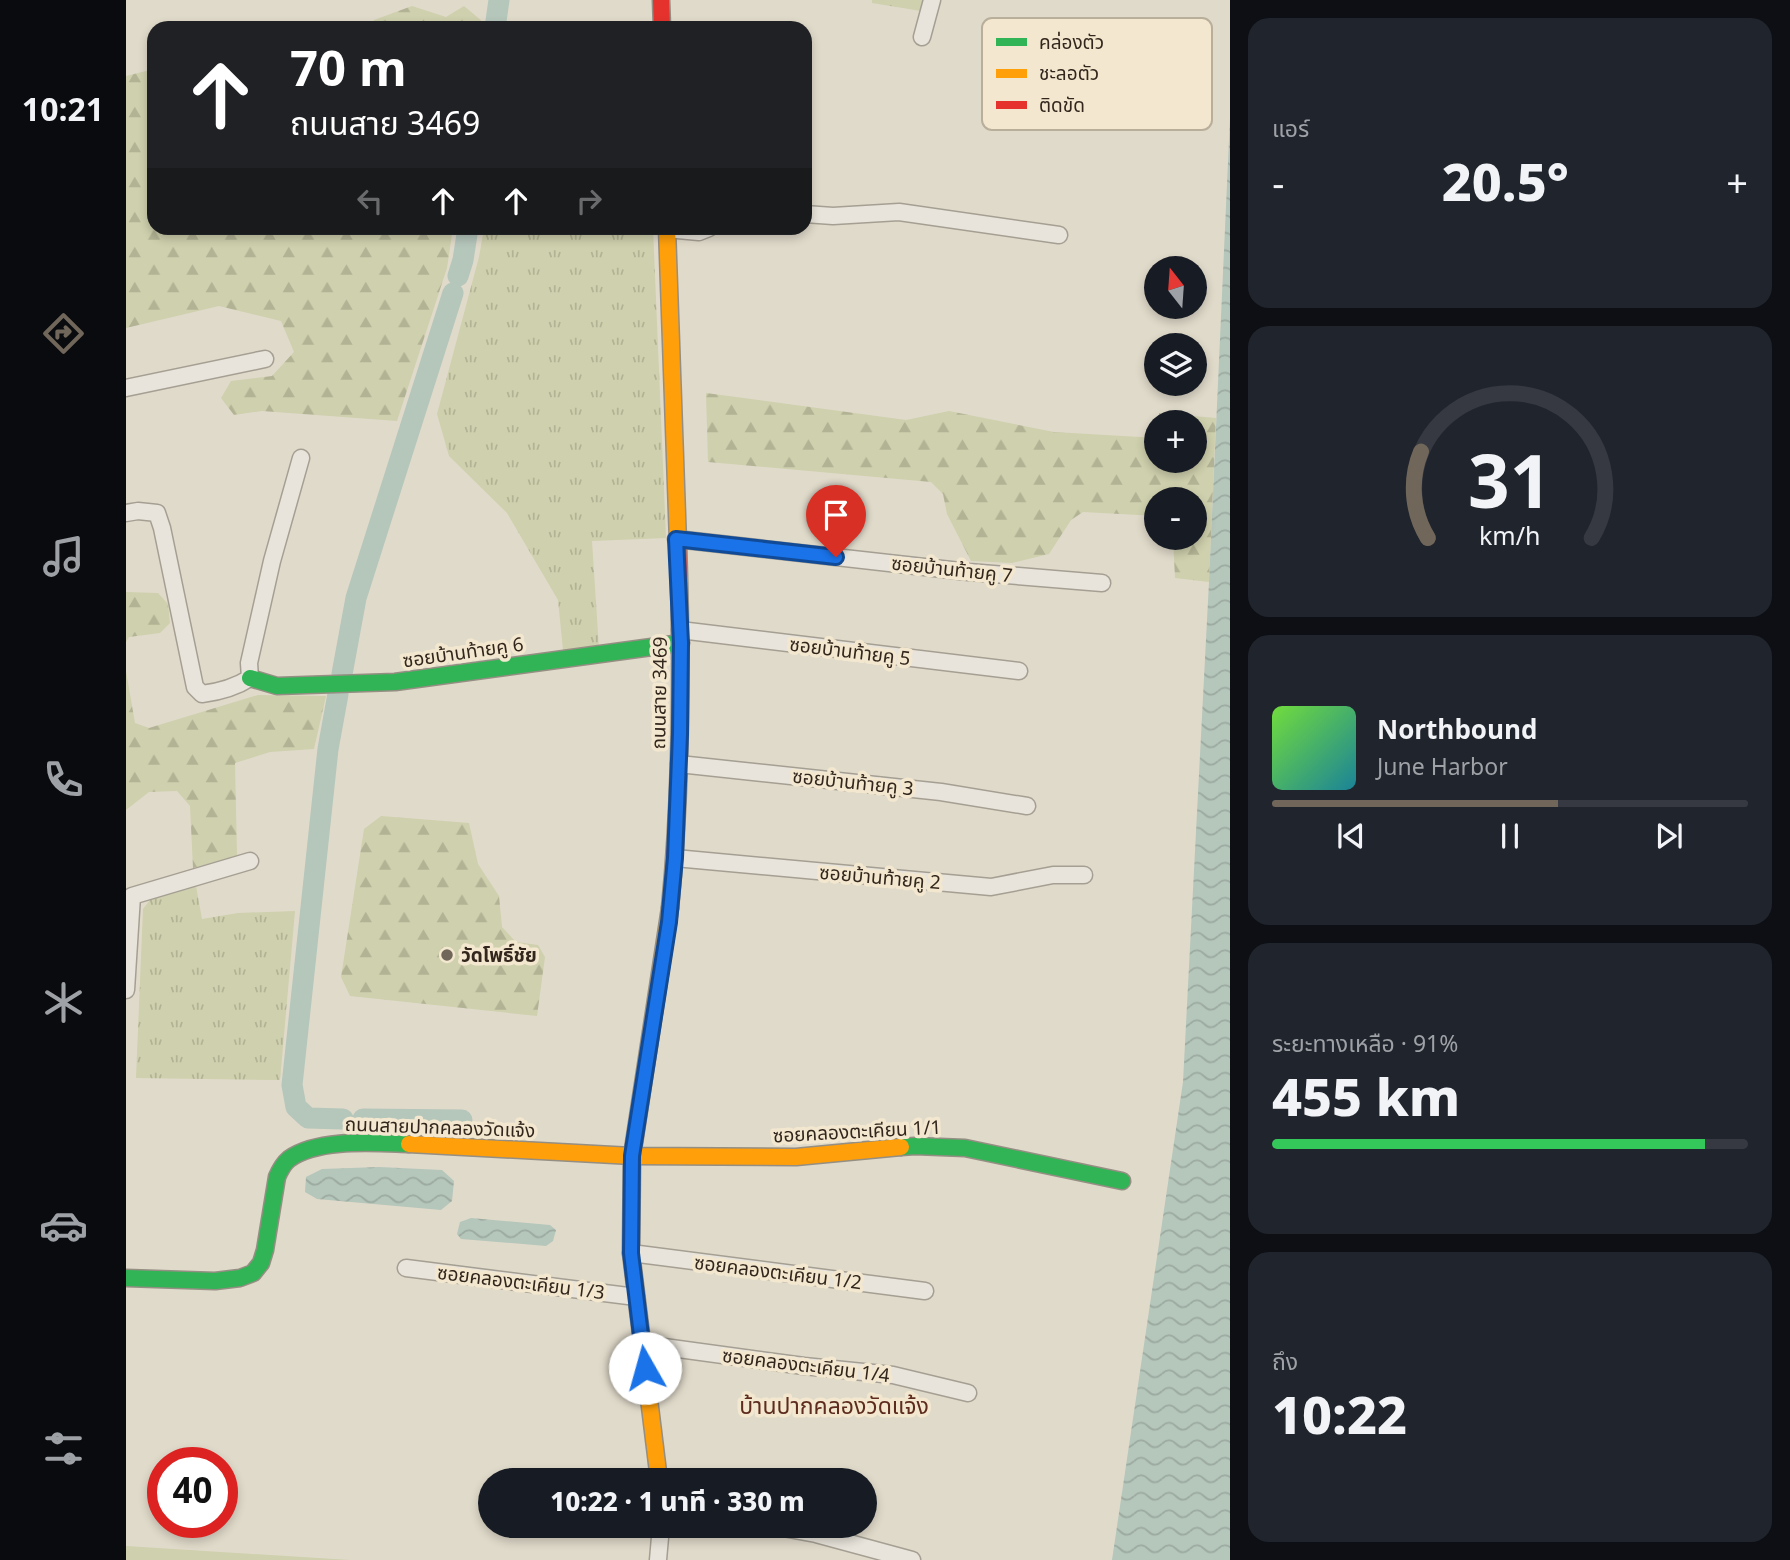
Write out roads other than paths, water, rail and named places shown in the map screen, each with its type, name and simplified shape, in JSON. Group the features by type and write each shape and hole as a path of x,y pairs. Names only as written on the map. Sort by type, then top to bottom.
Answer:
{"street":[{"path":"661,0 662,21"},
{"path":"922,37 932,0"},
{"path":"812,214 833,216 899,212 1059,235"},
{"name":"ถนนสาย 3469","path":"658,1468 631,1253 632,1156 669,922 679,764 681,637 667,235"},
{"path":"126,388 265,359"},
{"path":"126,513 157,513 195,687 202,694 243,683 250,678 249,663 272,561 301,458"},
{"name":"ซอยบ้านท้ายคู 7","path":"676,539 970,572 1102,583"},
{"name":"ซอยบ้านท้ายคู 6","path":"250,678 277,686 395,682 681,637"},
{"name":"ซอยบ้านท้ายคู 5","path":"681,637 1019,671"},
{"name":"ซอยบ้านท้ายคู 3","path":"679,764 942,792 1027,806"},
{"name":"ซอยบ้านท้ายคู 2","path":"675,858 991,887 1053,875 1084,875"},
{"path":"126,990 132,896 250,860"},
{"name":"ถนนสายปากคลองวัดแจ้ง","path":"126,1278 215,1281 240,1278 253,1273 261,1263 265,1250 277,1177 282,1165 312,1149 349,1143 380,1143 632,1156"},
{"name":"ซอยคลองตะเคียน 1/1","path":"632,1156 796,1157 915,1146 965,1148 1122,1181"},
{"name":"ซอยคลองตะเคียน 1/2","path":"631,1253 925,1291"},
{"name":"ซอยคลองตะเคียน 1/3","path":"406,1268 636,1297"},
{"name":"ซอยคลองตะเคียน 1/4","path":"642,1344 893,1376 968,1393"},
{"path":"658,1560 660,1538"},
{"path":"831,1538 912,1560"}],"water":[{"path":"1230,118 1230,1560 1112,1560 1183,1082"},
{"path":"379,1167 442,1170 454,1181 452,1201 441,1210 317,1199 305,1192 306,1177 322,1169"},
{"path":"471,1218 550,1225 556,1230 553,1241 546,1246 461,1239 457,1234 460,1222"}],"waterway":[{"path":"496,21 499,0"},
{"path":"458,276 467,235"},
{"path":"342,674 356,598 453,293"},
{"path":"338,694 328,749 292,1085 296,1107 308,1118 343,1119"},
{"path":"363,1119 462,1120"}],"place":[{"name":"วัดโพธิ์ชัย","path":"447,955"}],"district":[{"name":"บ้านปากคลองวัดแจ้ง","path":"834,1406"}]}
